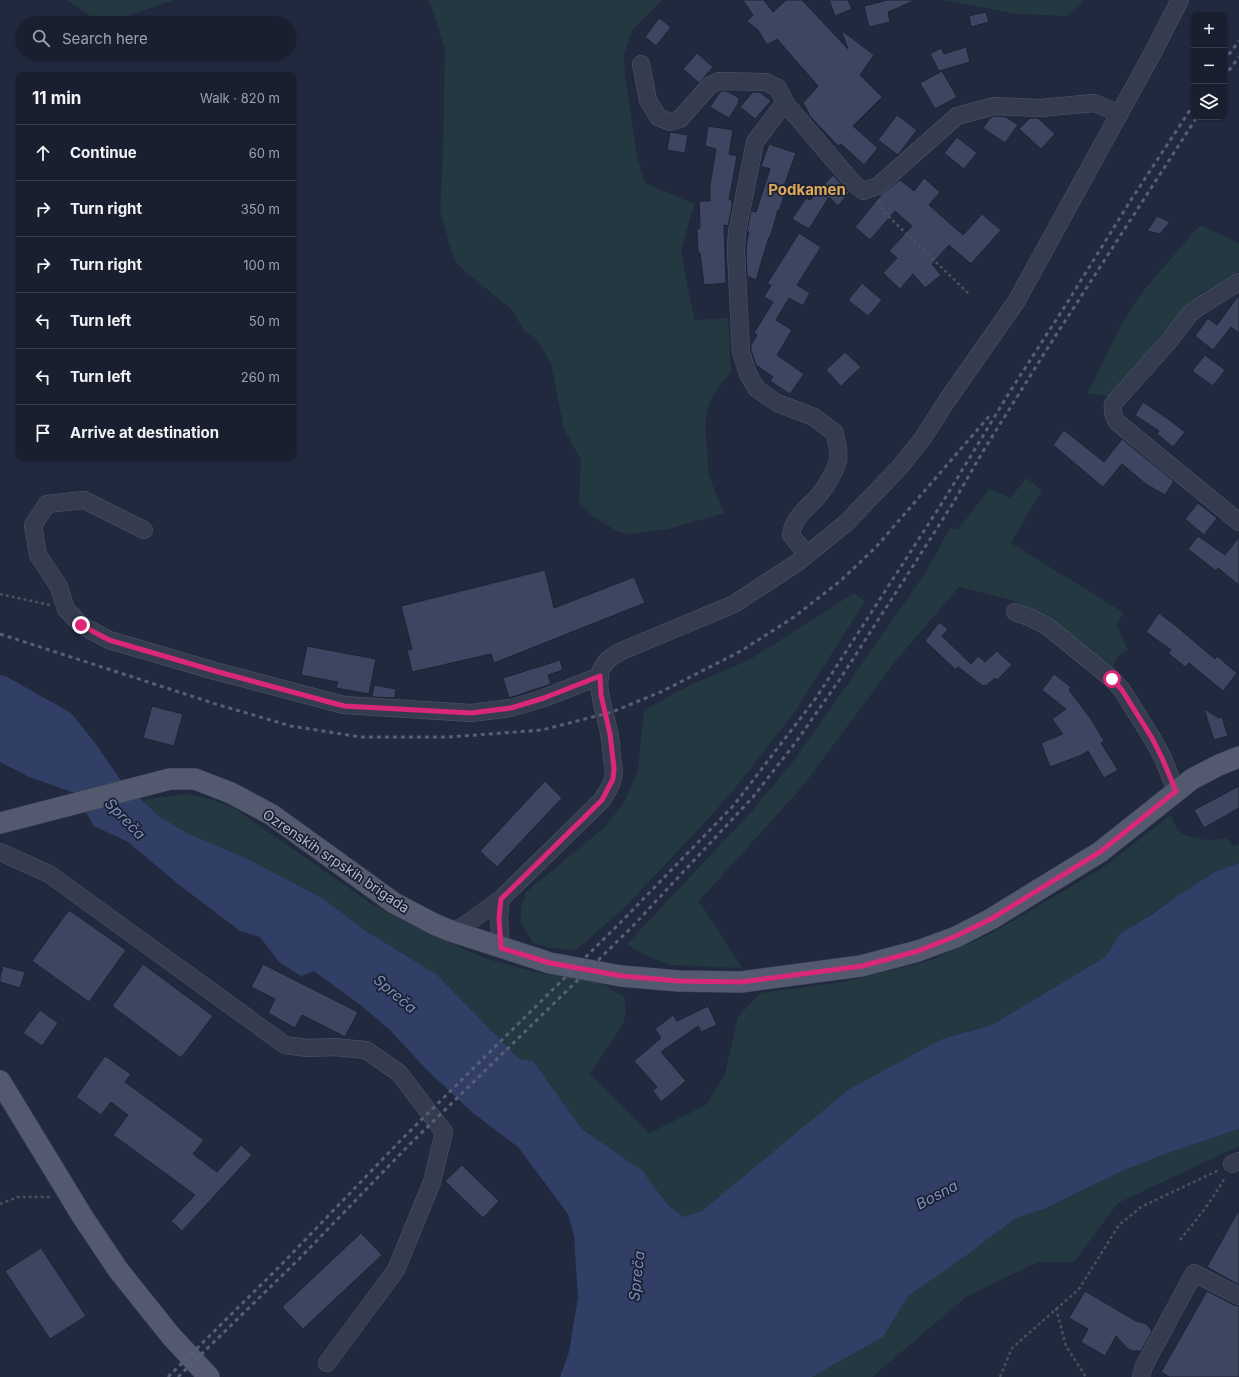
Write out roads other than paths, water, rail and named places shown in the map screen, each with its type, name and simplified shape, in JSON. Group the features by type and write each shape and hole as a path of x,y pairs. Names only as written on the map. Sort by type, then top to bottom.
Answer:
{"main road":[{"name":"Ozrenskih srpskih brigada","path":"0,823 170,779 195,779 231,793 272,815 394,903 436,925 451,931 550,963 622,976 679,981 741,982 862,966 918,951 956,936 991,919 1100,852 1192,779 1206,771 1239,757"},
{"path":"0,1082 84,1219 119,1271 171,1336 209,1377"}],"street":[{"path":"451,931 462,927 501,899 602,800 613,779 614,768 601,695 600,676 606,662 614,655 734,604 798,562 846,523 899,468 923,438 946,402 1016,302 1151,56 1180,0"},
{"path":"640,64 648,100 658,117 670,122 680,119 710,85 719,82 766,82 778,88 788,108 854,184 863,191 878,186 957,116 994,106 1040,108 1094,103 1120,113"},
{"path":"788,108 782,108 779,110 755,142 737,232 736,251 741,352 748,374 757,389 777,403 814,417 835,433 838,460 832,474 820,494 797,519 792,529 791,534 807,554"},
{"path":"1239,282 1197,308 1189,315 1169,341 1113,404 1112,408 1117,422 1239,522"},
{"path":"144,530 84,500 46,504 33,525 38,555 59,587 66,609 81,625 109,640 344,706 471,713 517,706 544,698 600,676"},
{"path":"1015,612 1047,626 1112,679 1122,690 1152,738 1176,791"},
{"path":"0,852 49,874 285,1045 307,1048 334,1047 366,1050 399,1073 444,1132 432,1182 396,1270 327,1362"},
{"path":"501,899 499,918 501,948"},
{"path":"1141,1377 1144,1366 1194,1273 1239,1296"}],"water":[{"path":"0,675 7,677 71,713 95,743 122,782 160,817 187,833 248,859 324,899 366,931 436,974 519,1059 533,1061 582,1129 644,1172 668,1205 684,1217 702,1211 848,1090 942,1039 992,1025 1105,957 1120,934 1188,889 1215,872 1239,863 1239,1129 1162,1155 1122,1171 1044,1209 1016,1218 963,1258 908,1296 883,1337 812,1377 560,1377 569,1352 578,1297 574,1236 568,1214 518,1147 473,1113 429,1072 389,1029 363,1007 314,971 301,976 279,962 260,937 240,931 178,884 128,842 94,826 75,793 29,777 0,762"}],"railway":[{"path":"1227,57 1239,41"},
{"path":"1227,73 1239,57"},
{"path":"168,1377 279,1267 402,1139 622,921 734,805 816,698 944,500 1009,393 1129,203 1191,109"},
{"path":"178,1377 300,1258 408,1146 631,928 753,797 796,742 840,679 953,503 985,448 1047,349 1195,120"},
{"path":"0,634 219,705 291,726 360,737 449,737 542,730 612,712 663,691 741,651 794,617 839,582 876,547 991,414"}],"district":[{"name":"Podkamen","path":"807,190"}],"water label":[{"name":"Spreča","path":"125,819"},
{"name":"Spreča","path":"395,994"},
{"name":"Bosna","path":"937,1195"},
{"name":"Spreča","path":"637,1276"}]}
